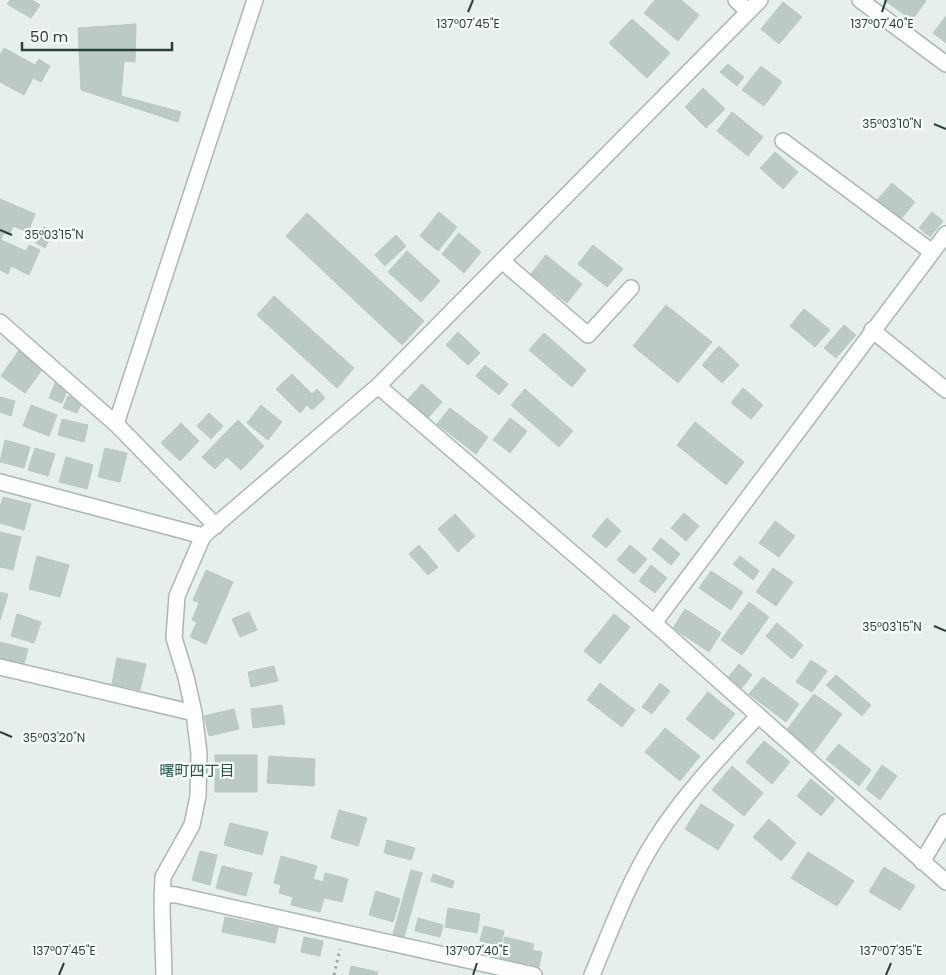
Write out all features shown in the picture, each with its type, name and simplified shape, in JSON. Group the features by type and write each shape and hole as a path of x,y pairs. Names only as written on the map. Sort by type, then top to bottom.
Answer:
{"street":[{"path":"116,424 255,0"},
{"path":"736,0 748,11"},
{"path":"164,975 163,877 192,826 198,796 199,753 194,712 174,638 178,596 203,536 378,386 760,0"},
{"path":"860,0 946,64"},
{"path":"783,141 932,252"},
{"path":"654,623 872,330 946,234"},
{"path":"502,261 588,335 631,288"},
{"path":"0,322 116,424 216,526"},
{"path":"872,330 946,390"},
{"path":"378,386 654,623 946,882"},
{"path":"0,482 203,536"},
{"path":"0,668 194,712"},
{"path":"592,975 619,912 655,840 698,783 758,716"},
{"path":"922,862 946,822"},
{"path":"162,894 176,895 534,975"}],"path":[{"path":"334,975 344,933"}],"building":[{"path":"10,0 32,0 40,5 31,18 7,4"},
{"path":"655,0 681,0 699,15 678,41 644,13"},
{"path":"884,0 925,0 926,1 912,20"},
{"path":"783,2 802,17 779,44 761,29"},
{"path":"946,16 946,43 933,33"},
{"path":"632,19 670,53 647,78 609,43"},
{"path":"136,24 135,62 124,61 121,96 181,112 178,122 81,90 78,28"},
{"path":"4,48 35,65 39,59 50,66 41,82 33,78 24,95 0,82 0,55"},
{"path":"728,64 744,77 737,86 720,72"},
{"path":"761,66 782,82 764,106 742,90"},
{"path":"703,88 725,109 706,128 685,107"},
{"path":"732,112 763,137 748,156 717,131"},
{"path":"775,152 798,172 783,189 760,168"},
{"path":"892,183 915,202 900,220 876,201"},
{"path":"0,199 35,214 28,232 13,226 9,235 4,233 1,240 26,251 29,245 40,250 29,275 11,266 8,274 0,270"},
{"path":"439,212 457,227 438,251 420,236"},
{"path":"932,212 943,221 930,237 919,228"},
{"path":"307,213 424,321 402,345 286,236"},
{"path":"44,227 53,231 45,248 36,243"},
{"path":"459,233 481,252 464,273 442,254"},
{"path":"396,235 406,246 385,266 375,255"},
{"path":"593,245 623,269 607,287 578,264"},
{"path":"407,251 440,281 421,302 388,272"},
{"path":"546,255 582,284 567,303 531,274"},
{"path":"274,296 354,368 337,388 257,315"},
{"path":"666,305 712,342 678,383 633,346"},
{"path":"804,309 830,330 815,347 790,326"},
{"path":"844,325 856,335 836,358 824,348"},
{"path":"458,332 480,353 468,365 446,345"},
{"path":"544,333 586,370 572,387 529,350"},
{"path":"719,346 739,365 722,383 702,365"},
{"path":"19,350 44,367 25,393 1,376"},
{"path":"485,365 508,384 499,395 476,376"},
{"path":"292,374 312,394 317,389 325,398 312,410 307,405 300,413 276,389"},
{"path":"55,383 68,388 62,403 49,398"},
{"path":"422,384 442,402 427,419 407,400"},
{"path":"743,388 763,405 751,419 731,403"},
{"path":"525,389 573,431 559,447 511,405"},
{"path":"68,396 82,402 77,413 63,408"},
{"path":"0,397 15,401 11,416 0,412"},
{"path":"31,405 57,415 49,436 23,426"},
{"path":"261,405 282,422 268,440 247,423"},
{"path":"450,408 488,437 476,454 437,424"},
{"path":"209,413 223,426 211,439 197,426"},
{"path":"510,418 527,431 510,453 493,440"},
{"path":"62,419 88,425 84,442 58,435"},
{"path":"238,420 264,446 241,470 227,457 215,469 202,457"},
{"path":"695,422 744,462 726,485 677,445"},
{"path":"181,423 199,441 180,461 161,443"},
{"path":"5,440 30,447 24,468 0,462"},
{"path":"35,448 55,454 48,476 28,470"},
{"path":"105,448 127,453 120,482 98,477"},
{"path":"66,457 93,465 87,489 59,482"},
{"path":"3,497 31,504 24,530 0,523 0,508"},
{"path":"684,513 699,526 686,541 671,528"},
{"path":"455,514 475,536 458,552 438,529"},
{"path":"607,518 621,531 606,548 592,536"},
{"path":"775,521 795,536 779,557 759,543"},
{"path":"0,532 21,537 13,570 0,567"},
{"path":"661,538 680,554 671,565 652,549"},
{"path":"419,545 438,567 428,575 409,554"},
{"path":"630,545 647,559 634,574 617,560"},
{"path":"37,556 69,565 60,597 29,589"},
{"path":"740,556 759,571 753,580 733,564"},
{"path":"651,565 667,578 655,593 639,581"},
{"path":"773,568 793,582 776,606 756,592"},
{"path":"206,570 233,582 206,644 190,637 197,622 192,620 199,603 193,600"},
{"path":"711,571 743,592 731,610 699,588"},
{"path":"0,592 8,594 0,620"},
{"path":"749,602 769,617 742,655 721,640"},
{"path":"685,609 721,633 709,652 673,628"},
{"path":"249,612 257,630 240,637 232,619"},
{"path":"17,614 41,622 34,643 11,636"},
{"path":"614,614 630,627 600,664 584,651"},
{"path":"777,623 803,645 792,659 766,636"},
{"path":"0,642 28,649 23,667 0,660"},
{"path":"117,658 146,664 140,690 112,684"},
{"path":"811,660 827,671 812,692 796,682"},
{"path":"739,664 752,675 741,689 728,678"},
{"path":"274,666 278,681 251,687 248,672"},
{"path":"836,675 871,705 862,716 826,685"},
{"path":"763,677 799,704 786,722 749,694"},
{"path":"600,683 635,710 622,727 587,700"},
{"path":"660,683 670,691 652,714 642,707"},
{"path":"708,692 735,714 713,740 686,719"},
{"path":"814,694 842,714 814,752 786,731"},
{"path":"282,705 285,724 253,728 251,709"},
{"path":"234,709 239,729 209,736 204,716"},
{"path":"665,728 700,756 680,781 645,752"},
{"path":"764,741 790,762 772,784 746,762"},
{"path":"839,744 871,770 859,786 826,759"},
{"path":"215,755 257,755 257,792 215,792"},
{"path":"269,756 315,759 314,786 267,783"},
{"path":"882,765 897,776 880,800 866,789"},
{"path":"732,766 763,793 744,816 712,790"},
{"path":"811,779 835,799 821,816 797,796"},
{"path":"701,804 734,825 718,850 685,829"},
{"path":"339,810 367,818 358,846 331,838"},
{"path":"769,819 796,843 781,861 753,837"},
{"path":"230,823 268,832 262,855 224,845"},
{"path":"387,840 415,848 411,860 384,853"},
{"path":"200,851 217,855 210,885 192,880"},
{"path":"808,852 854,881 837,906 791,878"},
{"path":"281,856 317,866 313,879 323,882 325,873 348,879 342,902 324,898 320,912 291,905 293,897 279,893 281,885 274,883"},
{"path":"222,866 252,873 246,896 216,888"},
{"path":"884,867 915,886 900,910 869,892"},
{"path":"411,870 422,873 404,937 393,934"},
{"path":"433,874 454,881 452,888 431,881"},
{"path":"376,891 400,899 393,922 369,915"},
{"path":"448,908 480,914 477,933 445,927"},
{"path":"225,917 278,928 275,943 222,932"},
{"path":"418,918 443,925 440,937 415,931"},
{"path":"484,926 504,931 501,946 480,941"},
{"path":"304,937 323,941 320,956 301,952"},
{"path":"505,937 534,944 532,950 542,952 539,967 500,958"},
{"path":"351,966 378,972 377,975 349,975"}],"district":[{"name":"曙町四丁目","path":"197,771"}]}
